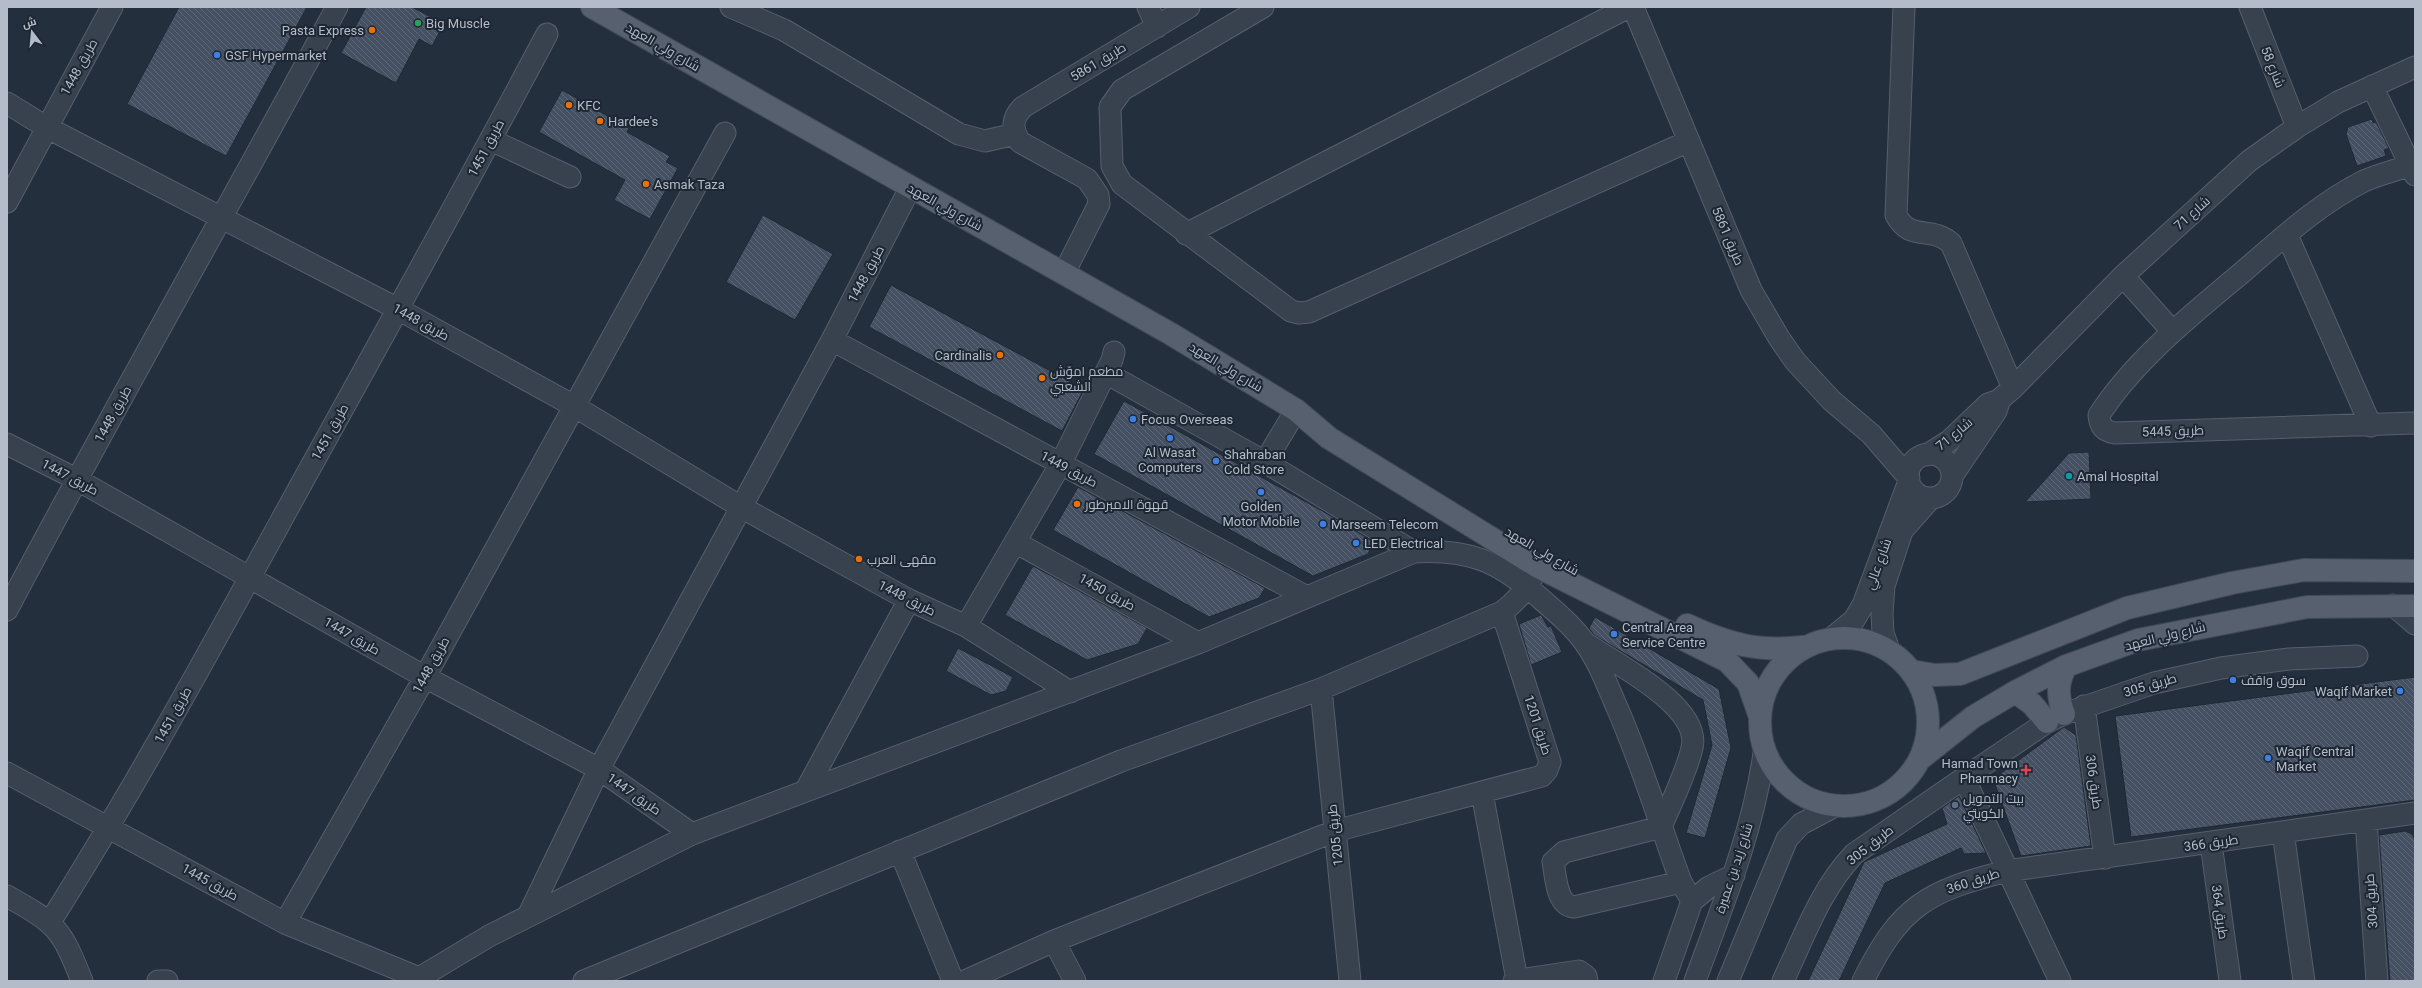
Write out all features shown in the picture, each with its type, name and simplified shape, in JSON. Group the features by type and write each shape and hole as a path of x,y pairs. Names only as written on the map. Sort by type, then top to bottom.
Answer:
{"main road":[{"name":"شارع ولي العهد","path":"592,7 910,188 1064,273 1196,349 1296,410 1340,429 1533,546 1614,591 1722,641 1762,649 1803,648"},
{"name":"شارع ولي العهد","path":"1296,410 1329,438 1538,567 1727,661 1748,683 1759,714"},
{"path":"1911,670 1935,675 1960,674 2127,608 2232,583 2304,570 2415,571"},
{"name":"شارع ولي العهد","path":"1920,758 1973,716 2015,692 2066,666 2138,640 2239,619 2307,607 2393,605 2415,606"},
{"path":"1832,638 1862,639 1889,650 1911,670 1923,691 1928,713 1928,736 1920,758 1906,780 1885,796 1861,805 1835,806 1812,801 1792,789 1776,773 1764,753 1760,736 1759,714 1761,703 1770,681 1784,662 1803,648 1832,638"},
{"path":"2065,714 2059,700 2058,688 2066,666"},
{"path":"2015,692 2032,704 2065,714"}],"street":[{"name":"طريق 1448","path":"7,202 46,127 112,7"},
{"name":"طريق 1448","path":"7,610 76,479 223,219 337,7"},
{"path":"731,7 784,30 959,134 985,140 1014,129 1020,142 1087,179 1098,195 1099,204 1064,273"},
{"path":"1148,7 1156,27"},
{"name":"طريق 5861","path":"1014,129 1016,114 1023,108 1189,7"},
{"path":"1263,7 1122,90 1110,108 1112,166 1122,184 1186,234 1291,311 1299,314 1309,312 1688,141"},
{"path":"1186,234 1629,7"},
{"name":"طريق 5861","path":"1633,7 1751,290 1778,338 1813,382 1871,434 1909,479"},
{"path":"1904,7 1896,215 1901,225 1912,232 1935,233 1951,243 2006,394"},
{"name":"شارع 58","path":"2250,7 2297,126"},
{"name":"طريق 1451","path":"50,922 110,828 250,578 491,140 546,34"},
{"name":"شارع 71","path":"1952,476 2006,394 2123,276 2249,161 2297,126 2338,102 2415,67"},
{"name":"طريق 5445","path":"2372,86 2413,170 2365,181 2331,202 2287,234 2172,331 2105,406 2099,415 2100,425 2106,432 2371,426 2415,423"},
{"name":"طريق 1448","path":"7,103 46,127 398,309 574,406 741,507 910,600 966,626 1070,692"},
{"name":"طريق 1448","path":"285,923 425,677 725,134"},
{"path":"491,140 570,177"},
{"name":"طريق 1448","path":"528,916 599,770 832,340 910,188"},
{"path":"2287,234 2371,426"},
{"path":"2123,276 2172,331"},
{"name":"طريق 1449","path":"832,340 1060,465 1307,597"},
{"path":"966,626 1060,465 1106,373 1114,352"},
{"path":"1106,373 1265,462 1414,552"},
{"name":"شارع 71","path":"1924,456 1949,441 1988,404 2006,394"},
{"path":"1265,462 1296,410"},
{"name":"طريق 5861","path":"1871,434 1924,456"},
{"name":"طريق 1447","path":"7,444 76,479 425,677 599,770 692,834"},
{"path":"1935,455 1947,462 1952,476 1951,484 1946,491 1939,496 1931,498 1917,493 1909,479 1912,465 1924,456 1935,455"},
{"name":"شارع عالي","path":"1889,650 1883,633 1882,613 1884,586 1892,540 1909,479"},
{"name":"شارع عالي","path":"1832,638 1854,620 1863,605 1892,540 1902,531 1931,498"},
{"name":"طريق 1450","path":"1015,542 1198,643"},
{"path":"417,980 528,916 692,834 1198,643 1414,552 1439,551 1466,554 1497,565 1528,587 1559,615 1585,643 1600,668 1626,728 1661,828 1682,882 1692,901"},
{"path":"584,981 622,974 900,851 1120,761 1321,688 1502,612 1514,603 1528,587 1538,567"},
{"path":"806,790 910,600"},
{"path":"2393,605 2415,624"},
{"name":"طريق 1201","path":"965,981 1054,941 1335,831 1542,776 1548,770 1550,762 1502,612"},
{"path":"1585,643 1670,700 1690,728 1692,748 1661,828"},
{"name":"طريق 305","path":"1783,981 1822,896 1842,867 1868,844 1964,778 2065,714 2154,683 2221,668 2289,659 2357,656"},
{"name":"طريق 1205","path":"1321,688 1350,981"},
{"name":"طريق 306","path":"2065,714 2105,858"},
{"name":"شارع زيد بن عميرة","path":"1695,981 1734,875 1755,802 1764,753"},
{"name":"طريق 1445","path":"7,773 285,923 417,980"},
{"path":"1964,778 2060,981"},
{"path":"1482,793 1516,980 1579,971 1586,976 1587,981"},
{"path":"1728,981 1787,839 1801,824 1835,806"},
{"name":"طريق 366","path":"2007,871 2211,844 2415,813"},
{"name":"طريق 304","path":"2366,820 2377,981"},
{"path":"1661,828 1564,852 1556,857 1553,862 1561,900 1567,906 1574,907 1682,882"},
{"path":"2283,832 2304,981"},
{"name":"طريق 364","path":"2211,844 2230,981"},
{"path":"900,851 953,981"},
{"name":"طريق 360","path":"1862,981 1890,932 1908,914 1927,899 1949,887 2007,871"},
{"path":"1664,981 1692,901 1708,887 1734,875"},
{"path":"7,896 50,922 67,944 82,981"},
{"path":"1054,941 1075,981"},
{"path":"158,981 167,981"}],"building":[{"name":"GSF Hypermarket","path":"179,7 307,7 226,156 127,104"},
{"path":"366,7 412,7 444,24 432,46 419,39 396,83 341,53"},
{"path":"562,90 629,128 627,132 670,156 666,162 678,168 650,219 614,200 625,180 539,132"},
{"path":"2372,119 2373,123 2376,122 2389,148 2384,150 2386,156 2357,166 2346,134 2348,127"},
{"path":"763,215 833,254 795,320 726,282"},
{"path":"891,285 1084,389 1062,431 869,327"},
{"path":"1124,401 1326,513 1374,542 1368,554 1313,576 1094,454"},
{"name":"Amal Hospital","path":"2089,452 2091,499 2025,502 2069,453"},
{"path":"1078,487 1265,588 1259,598 1209,617 1053,530"},
{"path":"1033,566 1147,628 1138,644 1087,660 1005,615"},
{"path":"1541,615 1548,627 1551,626 1562,652 1531,665 1519,624"},
{"path":"1595,617 1719,689 1731,748 1705,838 1686,833 1712,745 1703,700 1594,635 1589,628"},
{"path":"958,648 1013,677 1006,691 991,695 946,671"},
{"name":"Waqif Central Market","path":"2415,677 2415,800 2131,837 2115,716"},
{"path":"2064,727 2076,735 2091,846 2021,856 1993,779"},
{"path":"1959,796 1986,853 1964,854 1961,848 1885,883 1839,981 1808,981 1864,862 1947,824 1942,808"},
{"path":"2405,831 2412,834 2415,840 2415,981 2390,981 2379,835"}],"place":[{"name":"Big Muscle","path":"418,23"},
{"name":"Pasta Express","path":"372,30"},
{"name":"GSF Hypermarket","path":"217,55"},
{"name":"KFC","path":"569,105"},
{"name":"Hardee's","path":"600,121"},
{"name":"Asmak Taza","path":"646,184"},
{"name":"Cardinalis","path":"1000,355"},
{"name":"مطعم اموّش الشعبي","path":"1042,378"},
{"name":"Focus Overseas","path":"1133,419"},
{"name":"Al Wasat Computers","path":"1170,438"},
{"name":"Shahraban Cold Store","path":"1216,461"},
{"name":"Amal Hospital","path":"2069,476"},
{"name":"Golden Motor Mobile","path":"1261,492"},
{"name":"قهوة الامبرطور","path":"1077,504"},
{"name":"Marseem Telecom","path":"1323,524"},
{"name":"LED Electrical","path":"1356,543"},
{"name":"مقهى العرب","path":"859,559"},
{"name":"Central Area Service Centre","path":"1614,634"},
{"name":"سوق واقف","path":"2233,680"},
{"name":"Waqif Market","path":"2400,691"},
{"name":"Waqif Central Market","path":"2268,758"},
{"name":"Hamad Town Pharmacy","path":"2026,770"},
{"name":"بيت التمويل الكويتي","path":"1955,805"}]}
